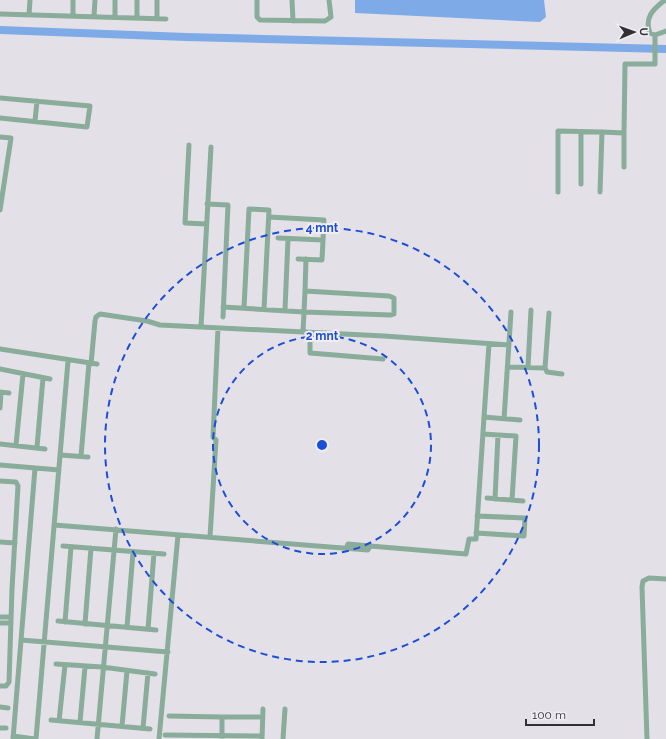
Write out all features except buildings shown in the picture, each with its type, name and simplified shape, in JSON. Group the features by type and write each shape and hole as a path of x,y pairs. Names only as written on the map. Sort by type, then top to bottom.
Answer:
{"street":[{"path":"29,15 30,0"},
{"path":"73,0 73,15"},
{"path":"94,0 94,16"},
{"path":"115,0 115,16"},
{"path":"137,0 137,17"},
{"path":"157,0 157,18"},
{"path":"257,0 258,19 293,21 329,20 328,0"},
{"path":"292,0 293,21"},
{"path":"665,0 653,10 648,18 647,27 650,33 655,35 666,31"},
{"path":"0,14 166,18"},
{"path":"624,167 625,64 655,64 655,35"},
{"path":"0,98 90,106 87,127 0,118"},
{"path":"35,122 36,101"},
{"path":"558,192 558,131 624,133"},
{"path":"580,184 581,132"},
{"path":"600,192 602,132"},
{"path":"0,137 11,138 2,188 0,210"},
{"path":"189,145 184,223 206,224"},
{"path":"201,327 211,147"},
{"path":"2,188 10,189"},
{"path":"207,204 228,205 223,317"},
{"path":"244,308 249,209 269,210 264,309"},
{"path":"269,217 324,220 322,260 298,259"},
{"path":"278,238 323,240"},
{"path":"285,310 288,239"},
{"path":"303,332 306,259"},
{"path":"223,307 391,315 394,312 394,299 392,296 305,291"},
{"path":"528,367 532,310"},
{"path":"504,419 511,312"},
{"path":"549,312 545,368 547,372 562,374"},
{"path":"81,456 92,364 95,321 96,316 100,314 147,321 154,324 310,332 509,345"},
{"path":"210,537 216,440 213,436 218,328"},
{"path":"310,332 310,353 383,359"},
{"path":"54,525 368,550 370,546 466,554 468,539 476,539 489,344"},
{"path":"0,349 92,364"},
{"path":"35,468 13,738 36,739 68,361"},
{"path":"508,367 545,368"},
{"path":"0,369 50,379"},
{"path":"16,445 23,374"},
{"path":"37,448 44,378"},
{"path":"0,408 1,392 9,393"},
{"path":"484,417 520,420"},
{"path":"483,434 516,436 512,500"},
{"path":"495,499 498,435"},
{"path":"0,444 45,449"},
{"path":"60,455 88,457"},
{"path":"0,465 59,470"},
{"path":"0,481 13,481 18,483 9,682 6,686 0,686"},
{"path":"487,498 523,501"},
{"path":"476,533 524,536 525,518 477,516"},
{"path":"97,739 102,667 108,626 116,529"},
{"path":"159,739 178,535"},
{"path":"0,542 15,543"},
{"path":"63,546 164,554"},
{"path":"65,622 71,547"},
{"path":"86,624 91,548"},
{"path":"127,627 133,552"},
{"path":"148,629 154,553"},
{"path":"647,739 642,587 643,581 646,579 666,579"},
{"path":"0,617 11,620"},
{"path":"0,623 11,620"},
{"path":"58,621 156,630"},
{"path":"21,640 168,652"},
{"path":"56,664 102,667 155,674"},
{"path":"59,721 65,665"},
{"path":"80,722 85,667"},
{"path":"122,726 127,671"},
{"path":"143,728 148,673"},
{"path":"0,707 8,708"},
{"path":"283,739 285,708"},
{"path":"165,735 261,738 264,709"},
{"path":"169,716 260,717"},
{"path":"222,717 222,737"},
{"path":"51,720 98,723 150,729"},
{"path":"0,728 6,728"}],"water":[{"path":"355,0 544,0 546,17 540,22 355,13"}],"waterway":[{"path":"0,30 186,37 666,49"}]}
